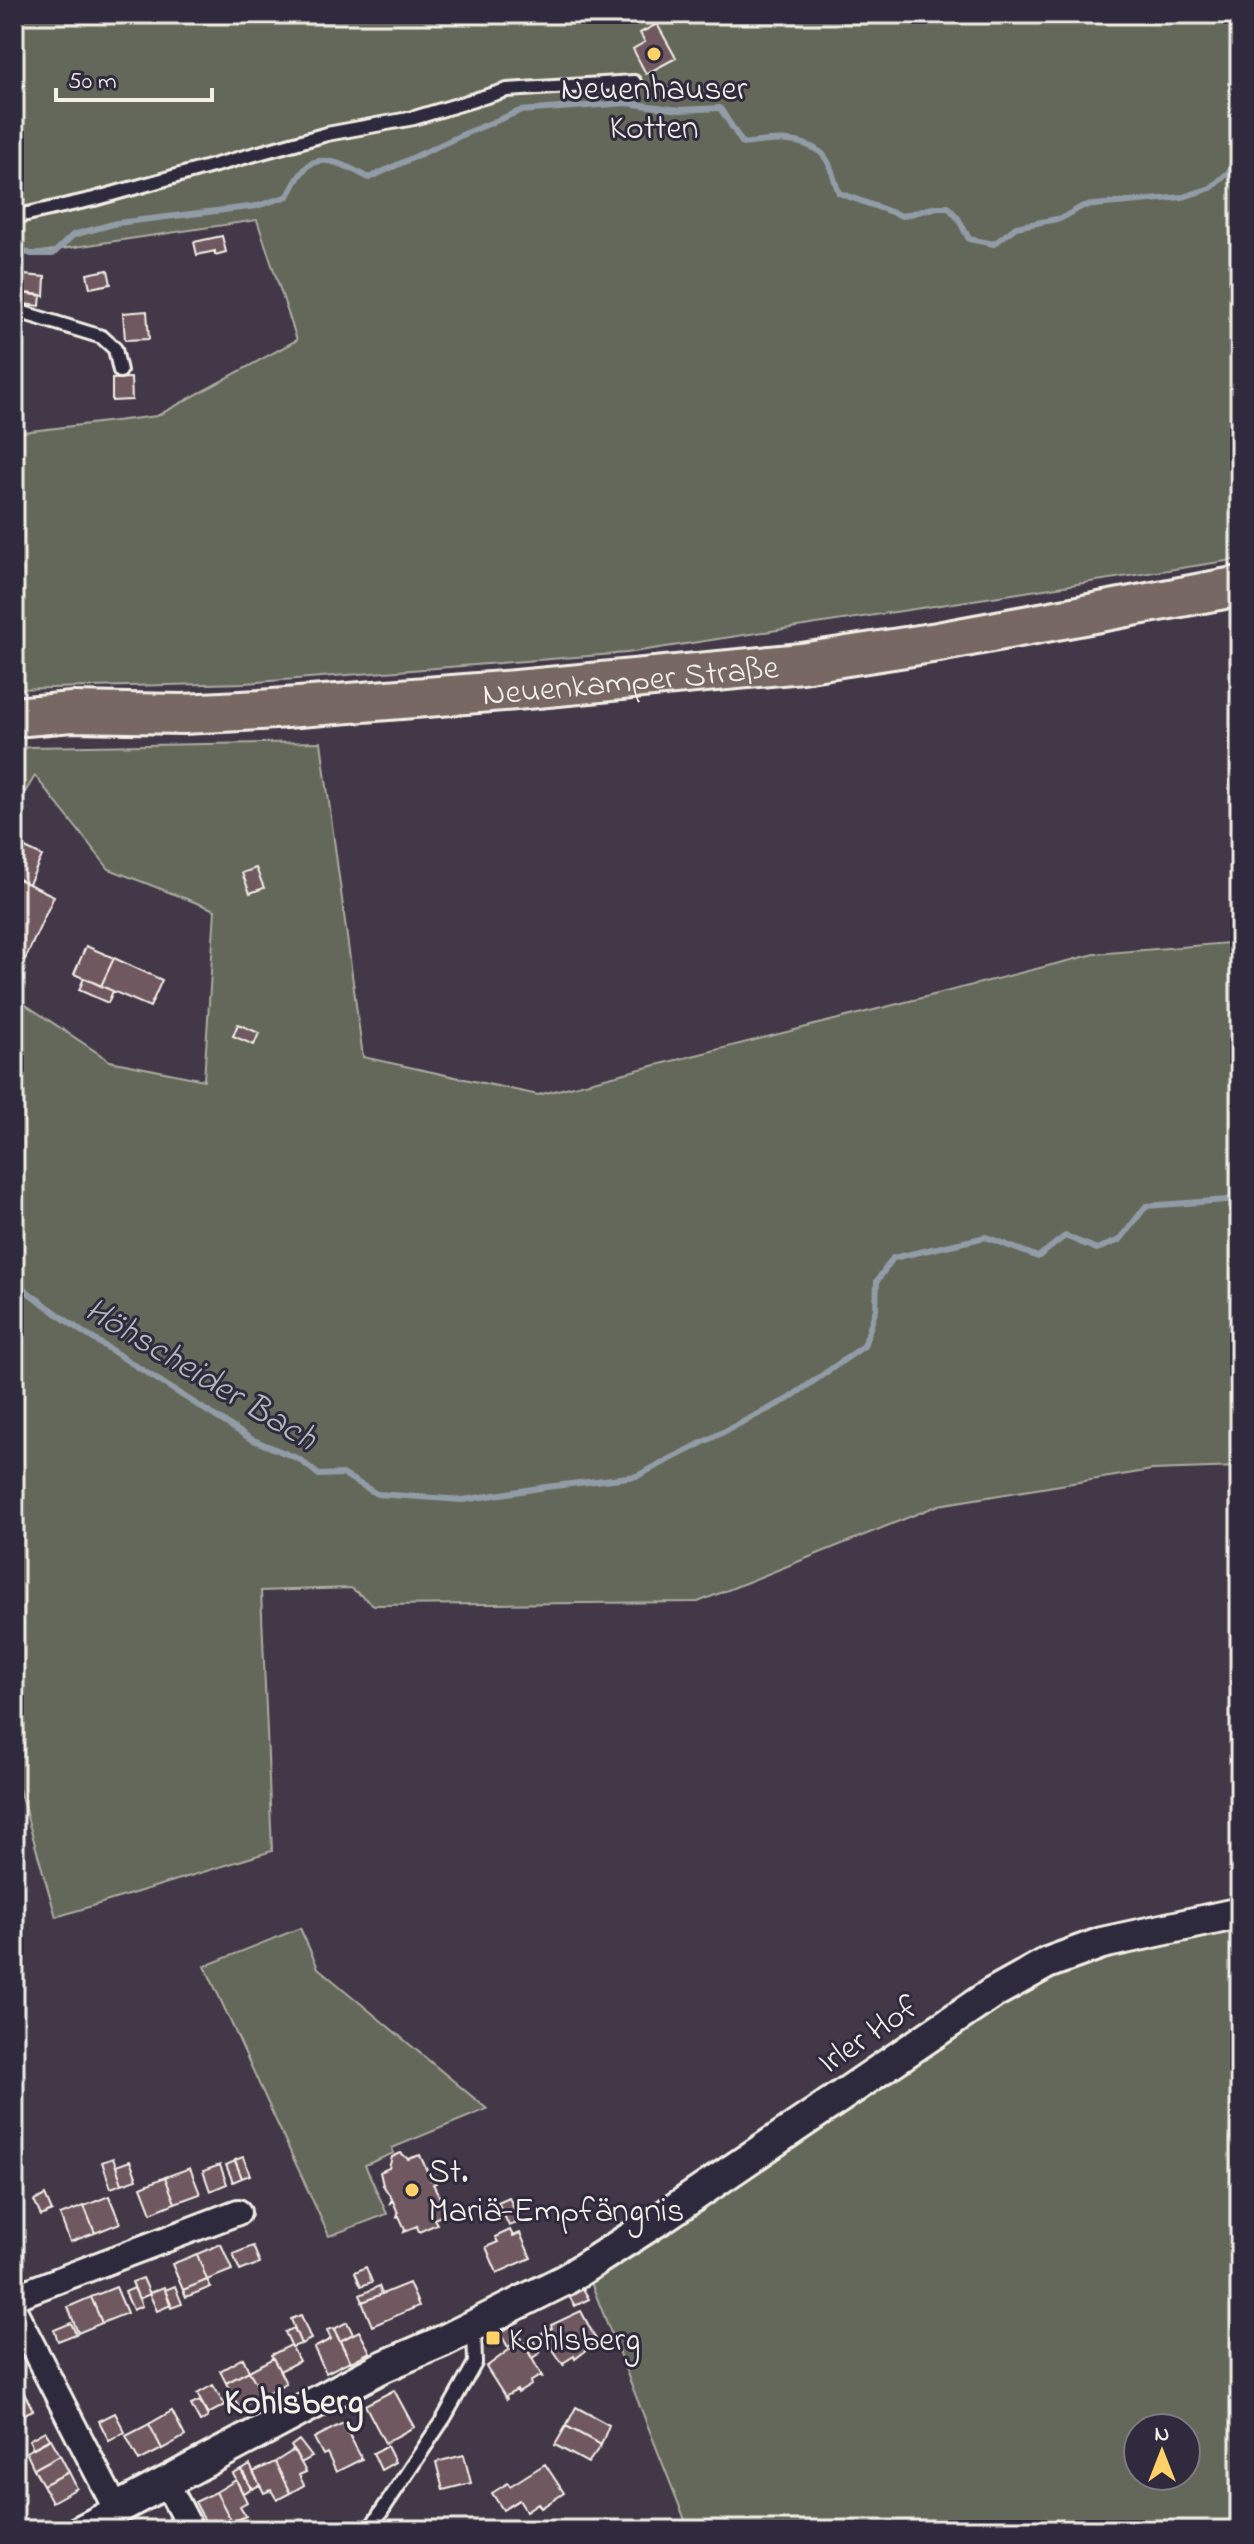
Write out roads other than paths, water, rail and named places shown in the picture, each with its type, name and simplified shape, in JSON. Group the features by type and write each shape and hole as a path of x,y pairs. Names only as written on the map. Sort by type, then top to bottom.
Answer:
{"main road":[{"name":"Neuenkamper Straße","path":"14,717 72,712 183,714 260,710 802,663 938,642 1240,586"}],"street":[{"name":"Irler Hof","path":"116,2509 382,2367 565,2280 993,1993 1047,1963 1102,1943 1240,1913"},
{"path":"14,2297 238,2212"},
{"path":"14,2310 116,2509 76,2530"},
{"path":"166,2482 191,2530"}],"lane":[{"path":"14,217 94,199 327,134 414,118 507,90 634,82"},
{"path":"14,310 102,337 115,349 120,371"},
{"path":"369,2530 444,2418 475,2363 473,2326"}],"waterway":[{"path":"14,247 31,254 53,254 73,235 117,223 257,206 288,196 302,172 319,161 337,163 369,178 520,111 627,103 680,110 720,108 743,144 793,141 820,152 830,165 839,193 902,216 948,207 969,239 994,244 1016,227 1062,218 1083,206 1183,197 1211,188 1240,162"},
{"name":"Höhscheider Bach","path":"14,1282 81,1331 251,1439 299,1459 319,1475 343,1474 377,1494 463,1500 637,1476 788,1399 864,1346 876,1309 877,1281 893,1258 986,1237 1038,1257 1065,1236 1097,1249 1120,1240 1146,1206 1240,1199"}],"place":[{"name":"Neuenhauser Kotten","path":"654,54"},
{"name":"St. Mariä-Empfängnis","path":"412,2190"},
{"name":"Kohlsberg","path":"493,2338"}],"district":[{"name":"Kohlsberg","path":"294,2400"}]}
